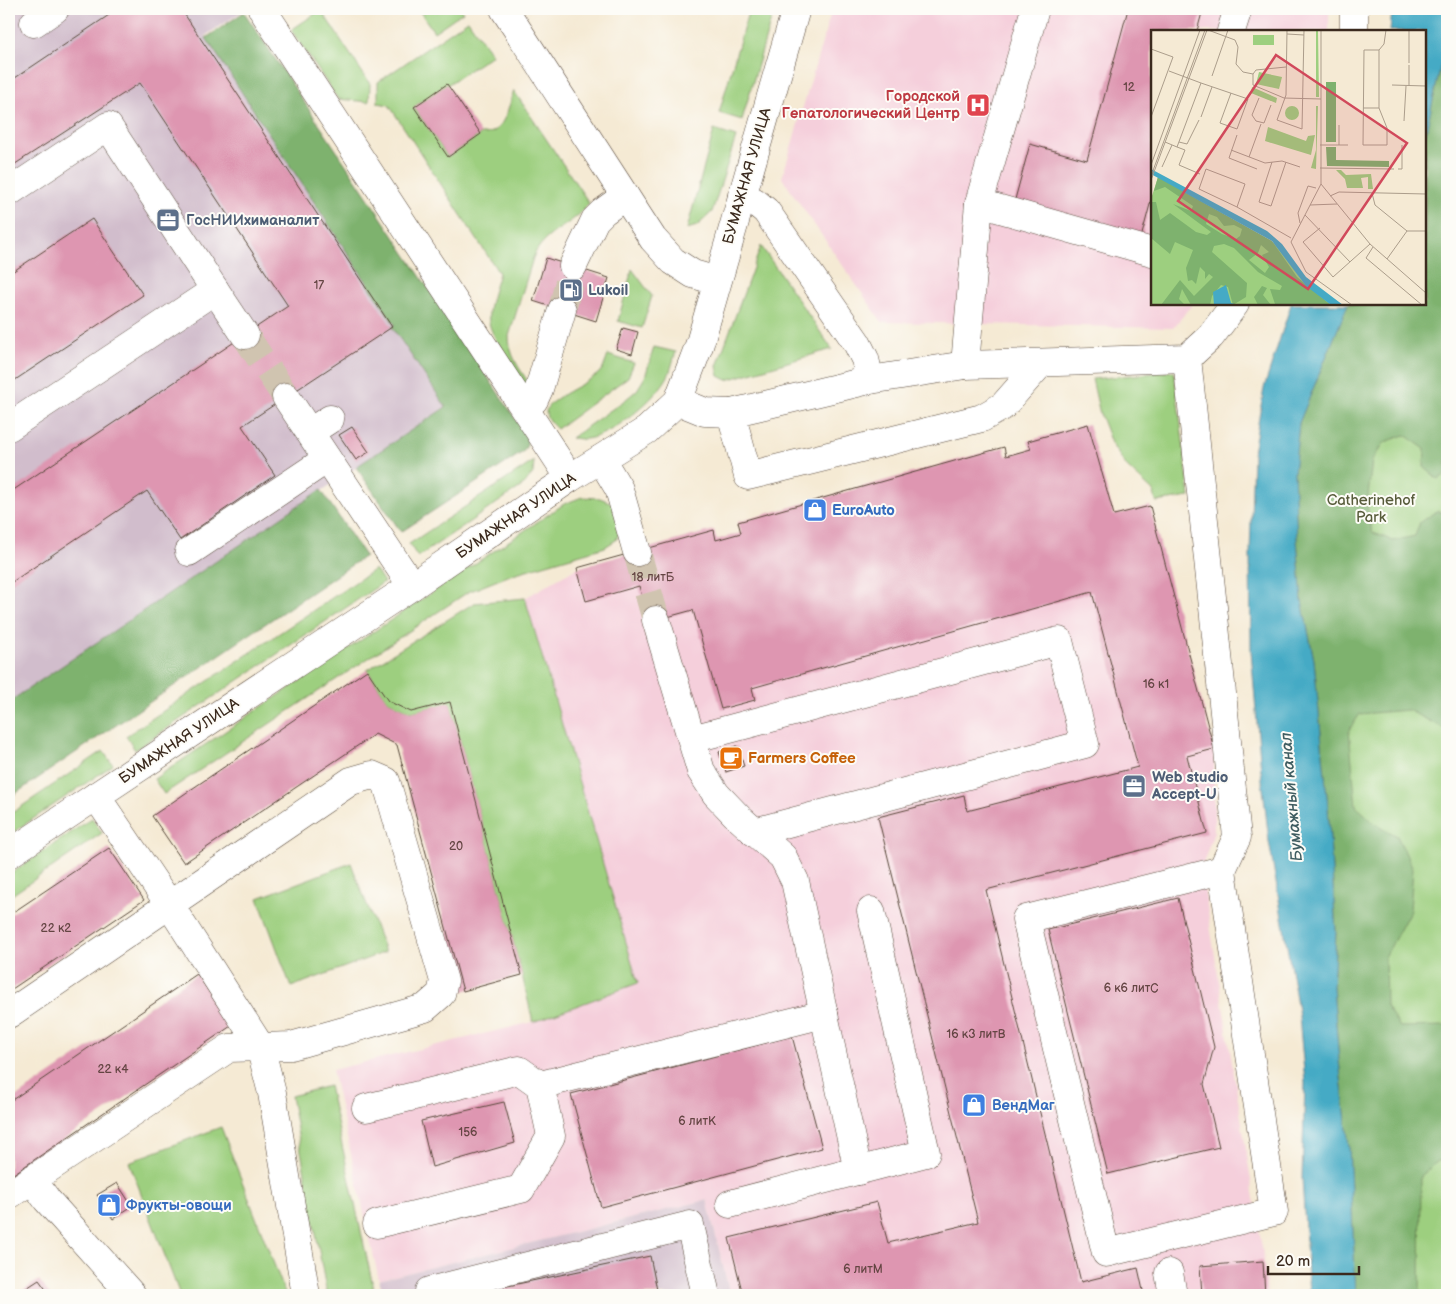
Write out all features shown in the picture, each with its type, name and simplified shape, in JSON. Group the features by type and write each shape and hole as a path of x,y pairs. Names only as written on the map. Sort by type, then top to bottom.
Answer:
{"street":[{"path":"262,9 570,478"},
{"path":"505,9 653,239 673,260 693,274 716,281"},
{"name":"БУМАЖНАЯ УЛИЦА","path":"9,854 412,586 570,478 647,430 678,401 700,342 716,281 796,9"},
{"path":"965,366 979,203 1035,9"},
{"path":"1231,30 1238,9"},
{"path":"1354,9 1354,30"},
{"path":"9,192 108,126 245,335"},
{"path":"742,195 766,211 857,343 865,359 870,380"},
{"path":"574,266 595,220 625,196"},
{"path":"979,203 1151,252"},
{"path":"9,427 215,290"},
{"path":"678,401 705,412 732,413 870,380 965,366 1187,358 1212,336 1234,305"},
{"path":"524,407 534,400 540,389 562,310"},
{"path":"1187,358 1237,837 1222,870 1274,1212 1106,1253 1026,920 1222,870"},
{"path":"732,413 748,476 982,418 1003,406 1041,363"},
{"path":"286,397 320,426 327,459 412,586"},
{"path":"189,552 327,459"},
{"path":"601,459 619,489 637,552"},
{"path":"656,620 701,771 716,794 754,832 783,857 795,881 858,1171"},
{"path":"692,739 1059,642 1085,744 754,832"},
{"path":"9,1014 351,781 372,775 386,781 444,980 441,994 425,1008 291,1046 229,1048 9,1195"},
{"path":"96,796 169,904 260,1046 272,1093 306,1295"},
{"path":"730,1204 926,1153 871,911"},
{"path":"540,1085 824,1014"},
{"path":"366,1108 519,1070 540,1085 551,1136 521,1189 377,1224"},
{"path":"32,1179 47,1200 132,1295"},
{"path":"430,1295 429,1291 690,1225 706,1295"}],"shaded area":[{"name":"ГосНИИхиманалит","path":"9,9 246,9 205,36 450,404 9,702"},
{"name":"Городской Гепатологический Центр","path":"832,9 1329,9 1329,30 1151,30 1151,305 1192,305 1173,328 882,322 782,178"},
{"path":"1088,424 1114,515 1150,506 1214,749 1214,832 1201,869 1264,1261 1267,1295 730,1295 707,1200 379,1280 332,1070 533,1022 638,983 525,598 577,568 714,530 717,540 741,533 738,522 1004,447 1006,456 1031,449 1028,441"},
{"path":"707,1200 730,1295 384,1295 379,1280"}],"green space":[{"path":"418,9 461,9 463,12 434,32"},
{"path":"749,9 774,9 742,120 719,113"},
{"path":"321,10 370,84 369,102 338,99 291,30"},
{"path":"244,12 527,436 527,445 523,452 401,532 356,467 446,407 392,327 395,325 206,38"},
{"path":"468,20 492,55 414,107 448,157 481,134 489,133 500,125 507,112 514,91 589,203 575,218 544,241 533,258 509,336 513,355 518,367 529,383 528,385 525,385 504,354 489,322 490,304 499,273 389,105 378,103 378,82"},
{"name":"Catherinehof Park","path":"1447,36 1447,1295 1356,1295 1349,1148 1333,987 1336,932 1328,807 1314,660 1302,601 1325,362 1348,305 1426,305 1426,132"},
{"name":"Catherinehof Park","path":"1447,36 1447,474 1438,479 1424,467 1425,449 1405,435 1385,442 1372,460 1367,506 1372,532 1393,541 1415,536 1420,522 1438,511 1447,515 1447,730 1408,710 1360,714 1349,730 1356,806 1374,823 1397,836 1413,868 1410,911 1385,957 1386,1006 1400,1027 1447,1026 1447,1160 1438,1161 1421,1176 1420,1295 1356,1295 1349,1148 1333,987 1336,932 1328,807 1314,660 1302,601 1294,473 1299,423 1348,305 1426,305 1426,132"},
{"path":"714,130 736,137 712,212 697,226 687,229"},
{"path":"761,246 832,349 727,380 719,376 717,366"},
{"path":"632,269 652,296 642,328 618,321"},
{"path":"654,347 676,352 669,374 655,394 621,424 608,431 596,437 586,439 571,438 637,390 645,377"},
{"path":"608,355 634,363 628,377 557,429 547,417 548,407 560,397 599,373 604,367"},
{"path":"1174,371 1190,497 1156,502 1154,492 1127,467 1111,443 1100,414 1092,379"},
{"path":"534,461 533,473 525,484 418,557 409,544"},
{"path":"321,490 365,556 9,798 9,702"},
{"path":"582,497 600,498 612,503 621,529 616,540 605,547 513,574 468,592 164,794 154,779 564,504"},
{"path":"375,569 384,582 135,750 126,736"},
{"path":"525,598 638,983 533,1022 450,703 411,712 388,701 367,670 474,603"},
{"path":"103,751 113,765 9,835 9,815"},
{"path":"92,818 102,833 9,897 9,875"},
{"path":"351,863 385,952 291,987 258,898"},
{"path":"329,1086 375,1295 327,1295 291,1096"},
{"path":"221,1127 286,1295 180,1295 129,1162"}],"water":[{"path":"1392,9 1447,9 1447,36 1426,132 1426,30 1390,30"},
{"name":"Бумажный канал","path":"1291,305 1348,305 1299,423 1294,473 1302,601 1314,660 1328,807 1336,932 1333,987 1349,1147 1356,1295 1309,1295 1302,1178 1305,1083 1299,1016 1269,842 1251,651 1250,554 1253,453 1264,388"}],"building":[{"path":"118,9 181,9 392,327 242,426 275,475 180,540 147,491 9,584 9,493 288,306 140,83 9,168 9,82"},
{"path":"1128,9 1203,9 1197,30 1151,30 1151,201 1141,238 1014,203 1030,144 1087,160"},
{"path":"447,84 481,134 448,157 414,107"},
{"path":"92,219 143,295 9,384 9,274"},
{"name":"Lukoil","path":"546,258 609,278 596,321 533,301"},
{"path":"623,328 638,332 632,354 616,349"},
{"path":"1088,424 1114,515 1150,506 1214,749 1187,756 1207,833 986,890 1081,1282 1138,1268 1144,1295 743,1295 729,1238 877,1202 888,1243 978,1222 878,817 964,795 967,811 1138,767 1092,592 752,688 755,700 721,709 693,610 649,622 639,586 586,601 577,568 714,530 716,540 741,533 738,522 1004,447 1006,456 1031,449 1028,441"},
{"path":"352,427 369,452 356,460 339,435"},
{"path":"367,670 388,701 411,712 450,702 522,975 463,991 397,745 375,734 184,863 152,816"},
{"name":"Farmers Coffee","path":"737,746 744,766 726,772 719,752"},
{"path":"109,848 144,900 9,991 9,915"},
{"path":"1178,898 1214,1047 1204,1084 1219,1147 1108,1174 1048,930"},
{"path":"197,974 231,1026 9,1177 9,1102"},
{"path":"792,1036 822,1148 601,1207 571,1094"},
{"path":"504,1102 515,1143 432,1167 421,1121"},
{"path":"117,1183 132,1206 113,1219 97,1195"},
{"path":"650,1256 658,1295 470,1295 470,1294"},
{"path":"1263,1261 1265,1295 1202,1295 1200,1266"},
{"path":"39,1280 50,1295 20,1295 19,1293"}],"tunnel":[{"path":"562,310 573,266"},
{"path":"245,335 286,397"},
{"path":"637,552 656,620"}],"place":[{"name":"Городской Гепатологический Центр","path":"978,105"},
{"name":"ГосНИИхиманалит","path":"168,220"},
{"name":"Lukoil","path":"571,290"},
{"name":"EuroAuto","path":"815,510"},
{"name":"Farmers Coffee","path":"731,758"},
{"name":"Web studio Accept-U","path":"1134,786"},
{"name":"ВендМаг","path":"974,1105"},
{"name":"Фрукты-овощи","path":"109,1205"}]}
